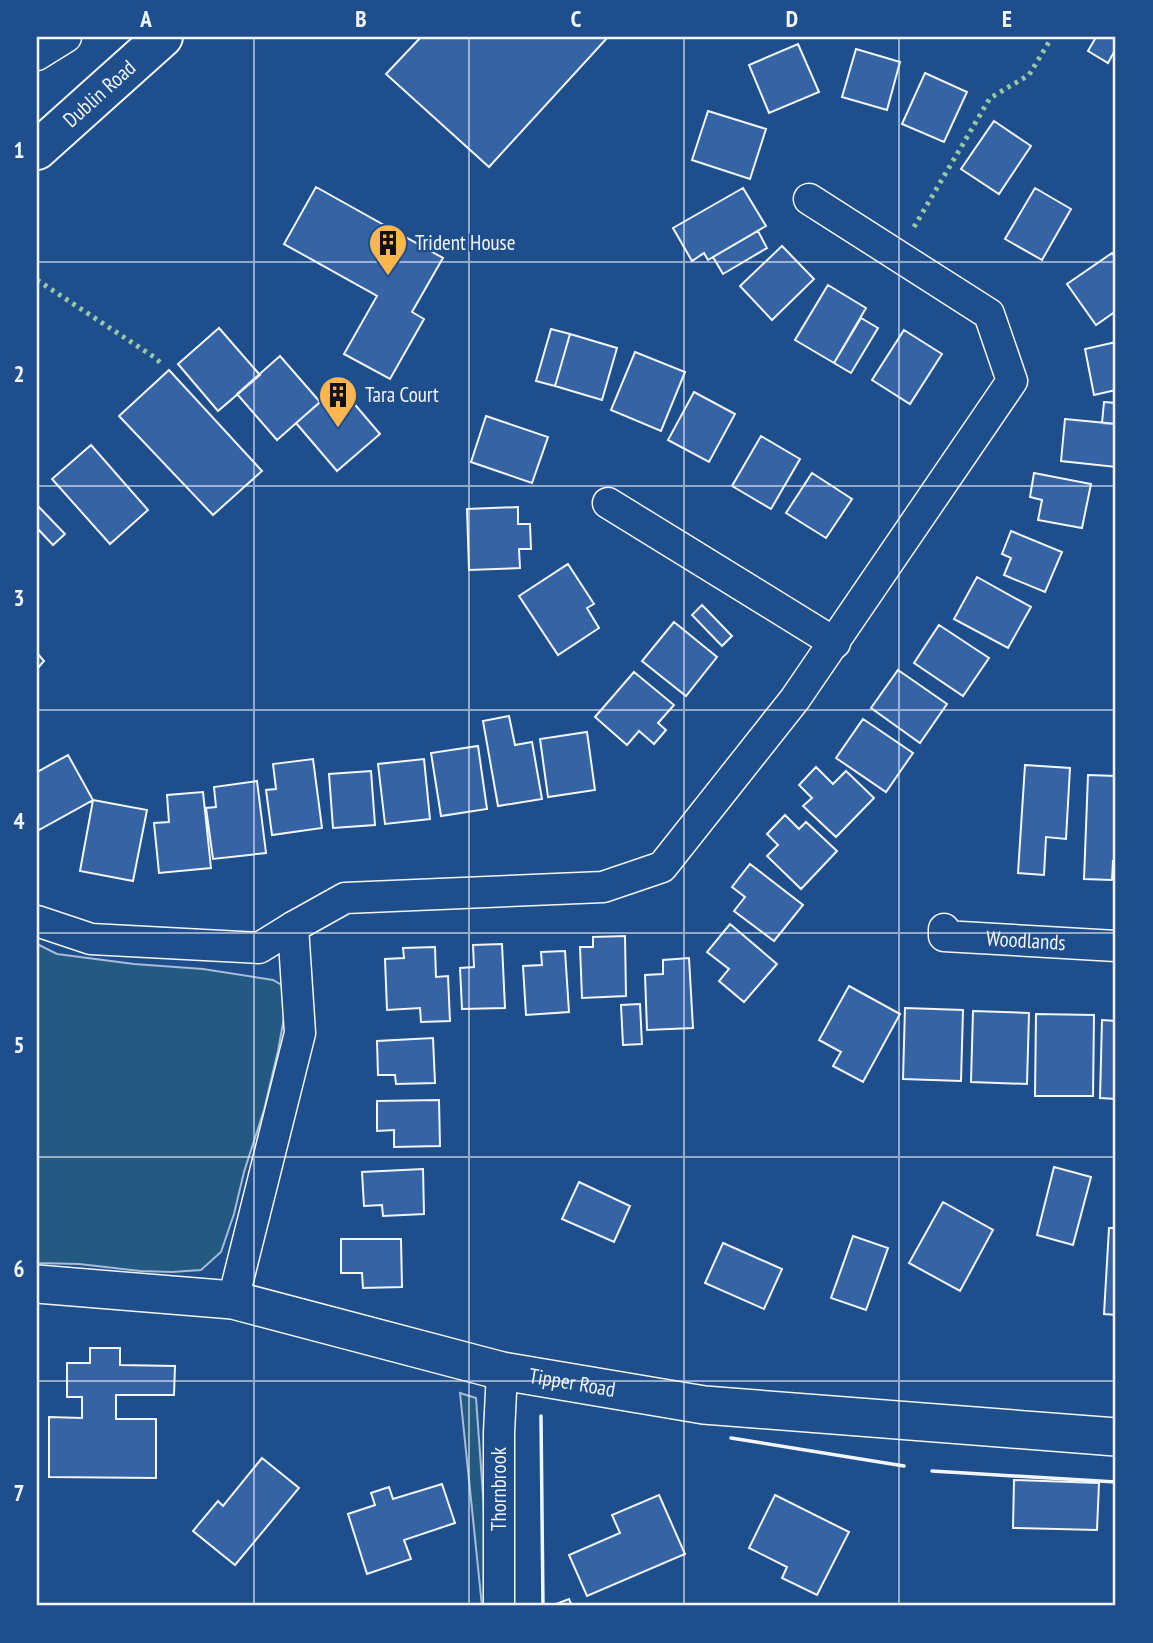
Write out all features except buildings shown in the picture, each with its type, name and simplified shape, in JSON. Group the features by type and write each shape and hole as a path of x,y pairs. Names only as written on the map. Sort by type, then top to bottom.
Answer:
{"main road":[{"name":"Dublin Road","path":"37,150 163,37"}],"street":[{"path":"37,55 66,37"},
{"path":"37,921 91,939 259,948 345,898 603,887 662,867 795,699 1012,381 989,314 809,199"},
{"path":"608,503 835,643"},
{"path":"233,1300 300,1033 293,928"},
{"name":"Woodlands","path":"944,929 944,936 1116,946"},
{"name":"Tipper Road","path":"37,1284 233,1300 502,1371 704,1405 1116,1437"},
{"name":"Thornbrook","path":"499,1606 499,1433 502,1371"}],"shaded area":[{"path":"37,944 57,954 203,969 273,980 285,987 285,1012 278,1051 234,1214 221,1252 201,1270 140,1271 79,1264 37,1263"},
{"path":"460,1393 476,1398 491,1606 482,1606"}],"hedge":[{"path":"914,227 990,98 1029,75 1052,37"},
{"path":"37,280 163,365"}],"wall":[{"path":"541,1416 543,1606"},
{"path":"731,1438 904,1466"},
{"path":"932,1471 1116,1482"}],"place":[{"name":"Trident House","path":"388,277"},
{"name":"Tara Court","path":"338,429"}]}
